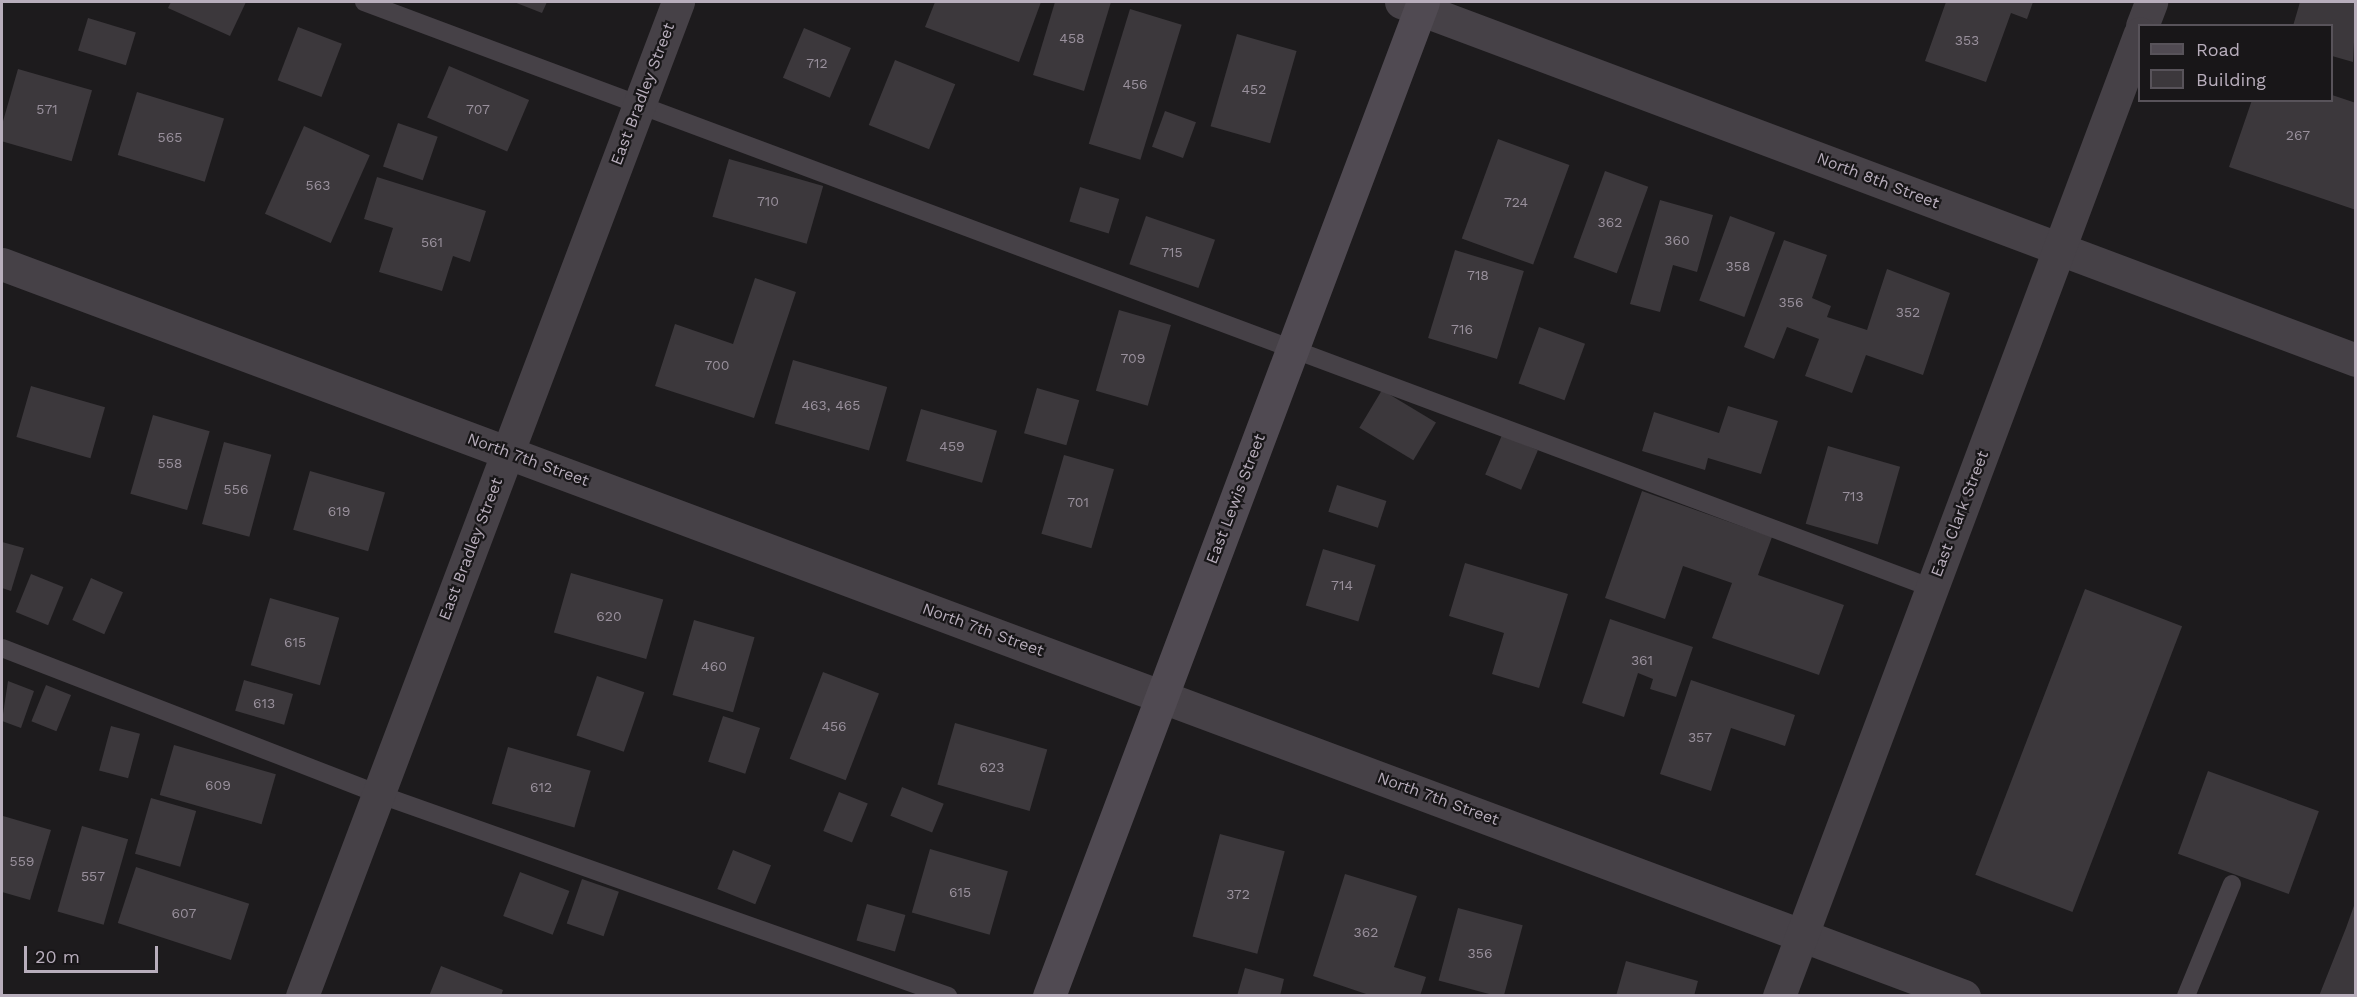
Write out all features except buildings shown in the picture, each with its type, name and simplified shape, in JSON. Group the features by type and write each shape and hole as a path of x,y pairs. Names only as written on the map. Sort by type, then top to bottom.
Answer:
{"street":[{"name":"East Bradley Street","path":"302,996 678,2"},
{"path":"2143,24 2151,2"},
{"name":"North 8th Street","path":"1415,4 2355,360"},
{"name":"East Lewis Street","path":"1049,996 1294,345 1415,4"},
{"name":"East Clark Street","path":"1779,996 2138,36"},
{"name":"North 7th Street","path":"2,264 1964,996"}],"lane":[{"path":"364,2 1294,345 1932,588"},
{"path":"2,648 378,794 948,996"},
{"path":"2186,996 2232,884"}]}
